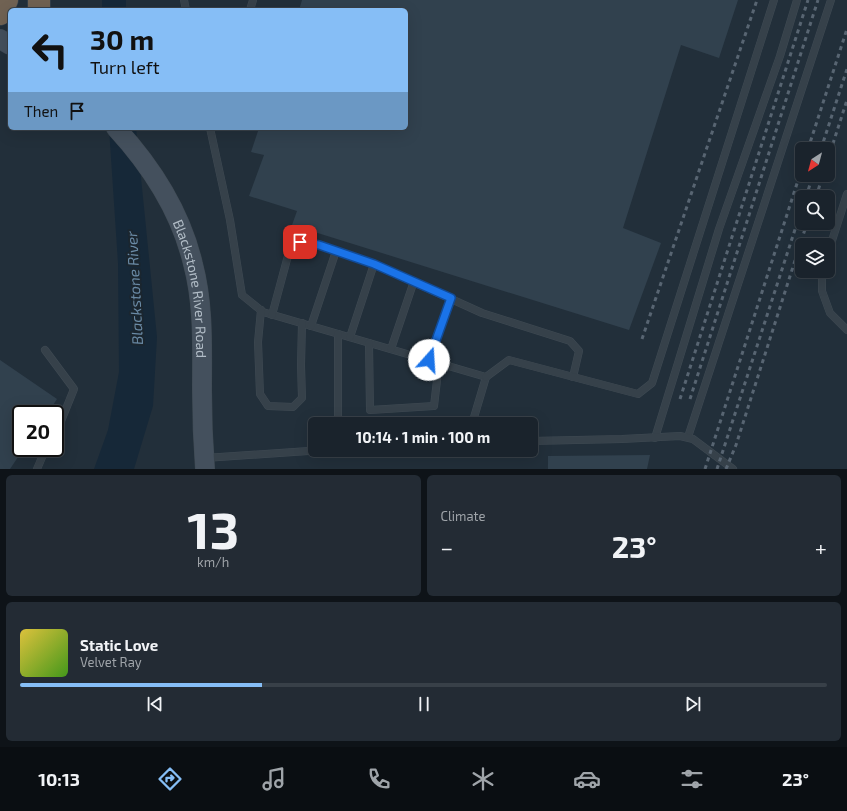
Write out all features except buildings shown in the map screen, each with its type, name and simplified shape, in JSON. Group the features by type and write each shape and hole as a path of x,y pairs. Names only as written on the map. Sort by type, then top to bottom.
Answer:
{"highway":[{"path":"0,14 7,0"}],"main road":[{"name":"Blackstone River Road","path":"118,130 132,146 156,179 173,210 186,239 193,263 201,317 204,464"}],"lane":[{"path":"474,417 486,377 509,360 638,394 652,383 774,0"},
{"path":"655,438 719,229 780,56 797,0"},
{"path":"688,437 831,0"},
{"path":"210,130 230,220 242,295 261,310 272,315 486,377"},
{"path":"833,238 847,194"},
{"path":"272,315 288,252 300,242 319,245 374,264 482,313 570,341 579,351 573,376"},
{"path":"311,326 336,251"},
{"path":"350,337 374,264"},
{"path":"822,278 822,291 830,313 847,330"},
{"path":"391,349 414,281"},
{"path":"429,360 451,298"},
{"path":"261,310 258,342 260,394 268,406 293,407 302,398 302,323"},
{"path":"338,334 338,417"},
{"path":"369,343 370,410 434,406 439,363"},
{"path":"45,350 74,389 64,414"},
{"path":"538,441 680,436 688,437 733,469"},
{"path":"204,464 308,452"},
{"path":"37,469 42,457"}],"water":[{"path":"102,0 126,0 126,8 102,8"},
{"name":"Blackstone River","path":"109,130 136,130 157,337 153,406 134,469 94,469 108,430 119,372 118,263"}],"railway":[{"path":"642,339 757,0"},
{"path":"680,399 808,0"},
{"path":"690,399 818,0"},
{"path":"810,142 847,29"},
{"path":"823,142 847,69"},
{"path":"833,142 847,100"},
{"path":"705,469 797,182"},
{"path":"808,190 811,182"},
{"path":"818,190 821,182"},
{"path":"717,469 795,229"},
{"path":"726,469 736,445 805,230"}],"route":[{"path":"300,242 319,245 374,264 451,298 429,360"}]}
